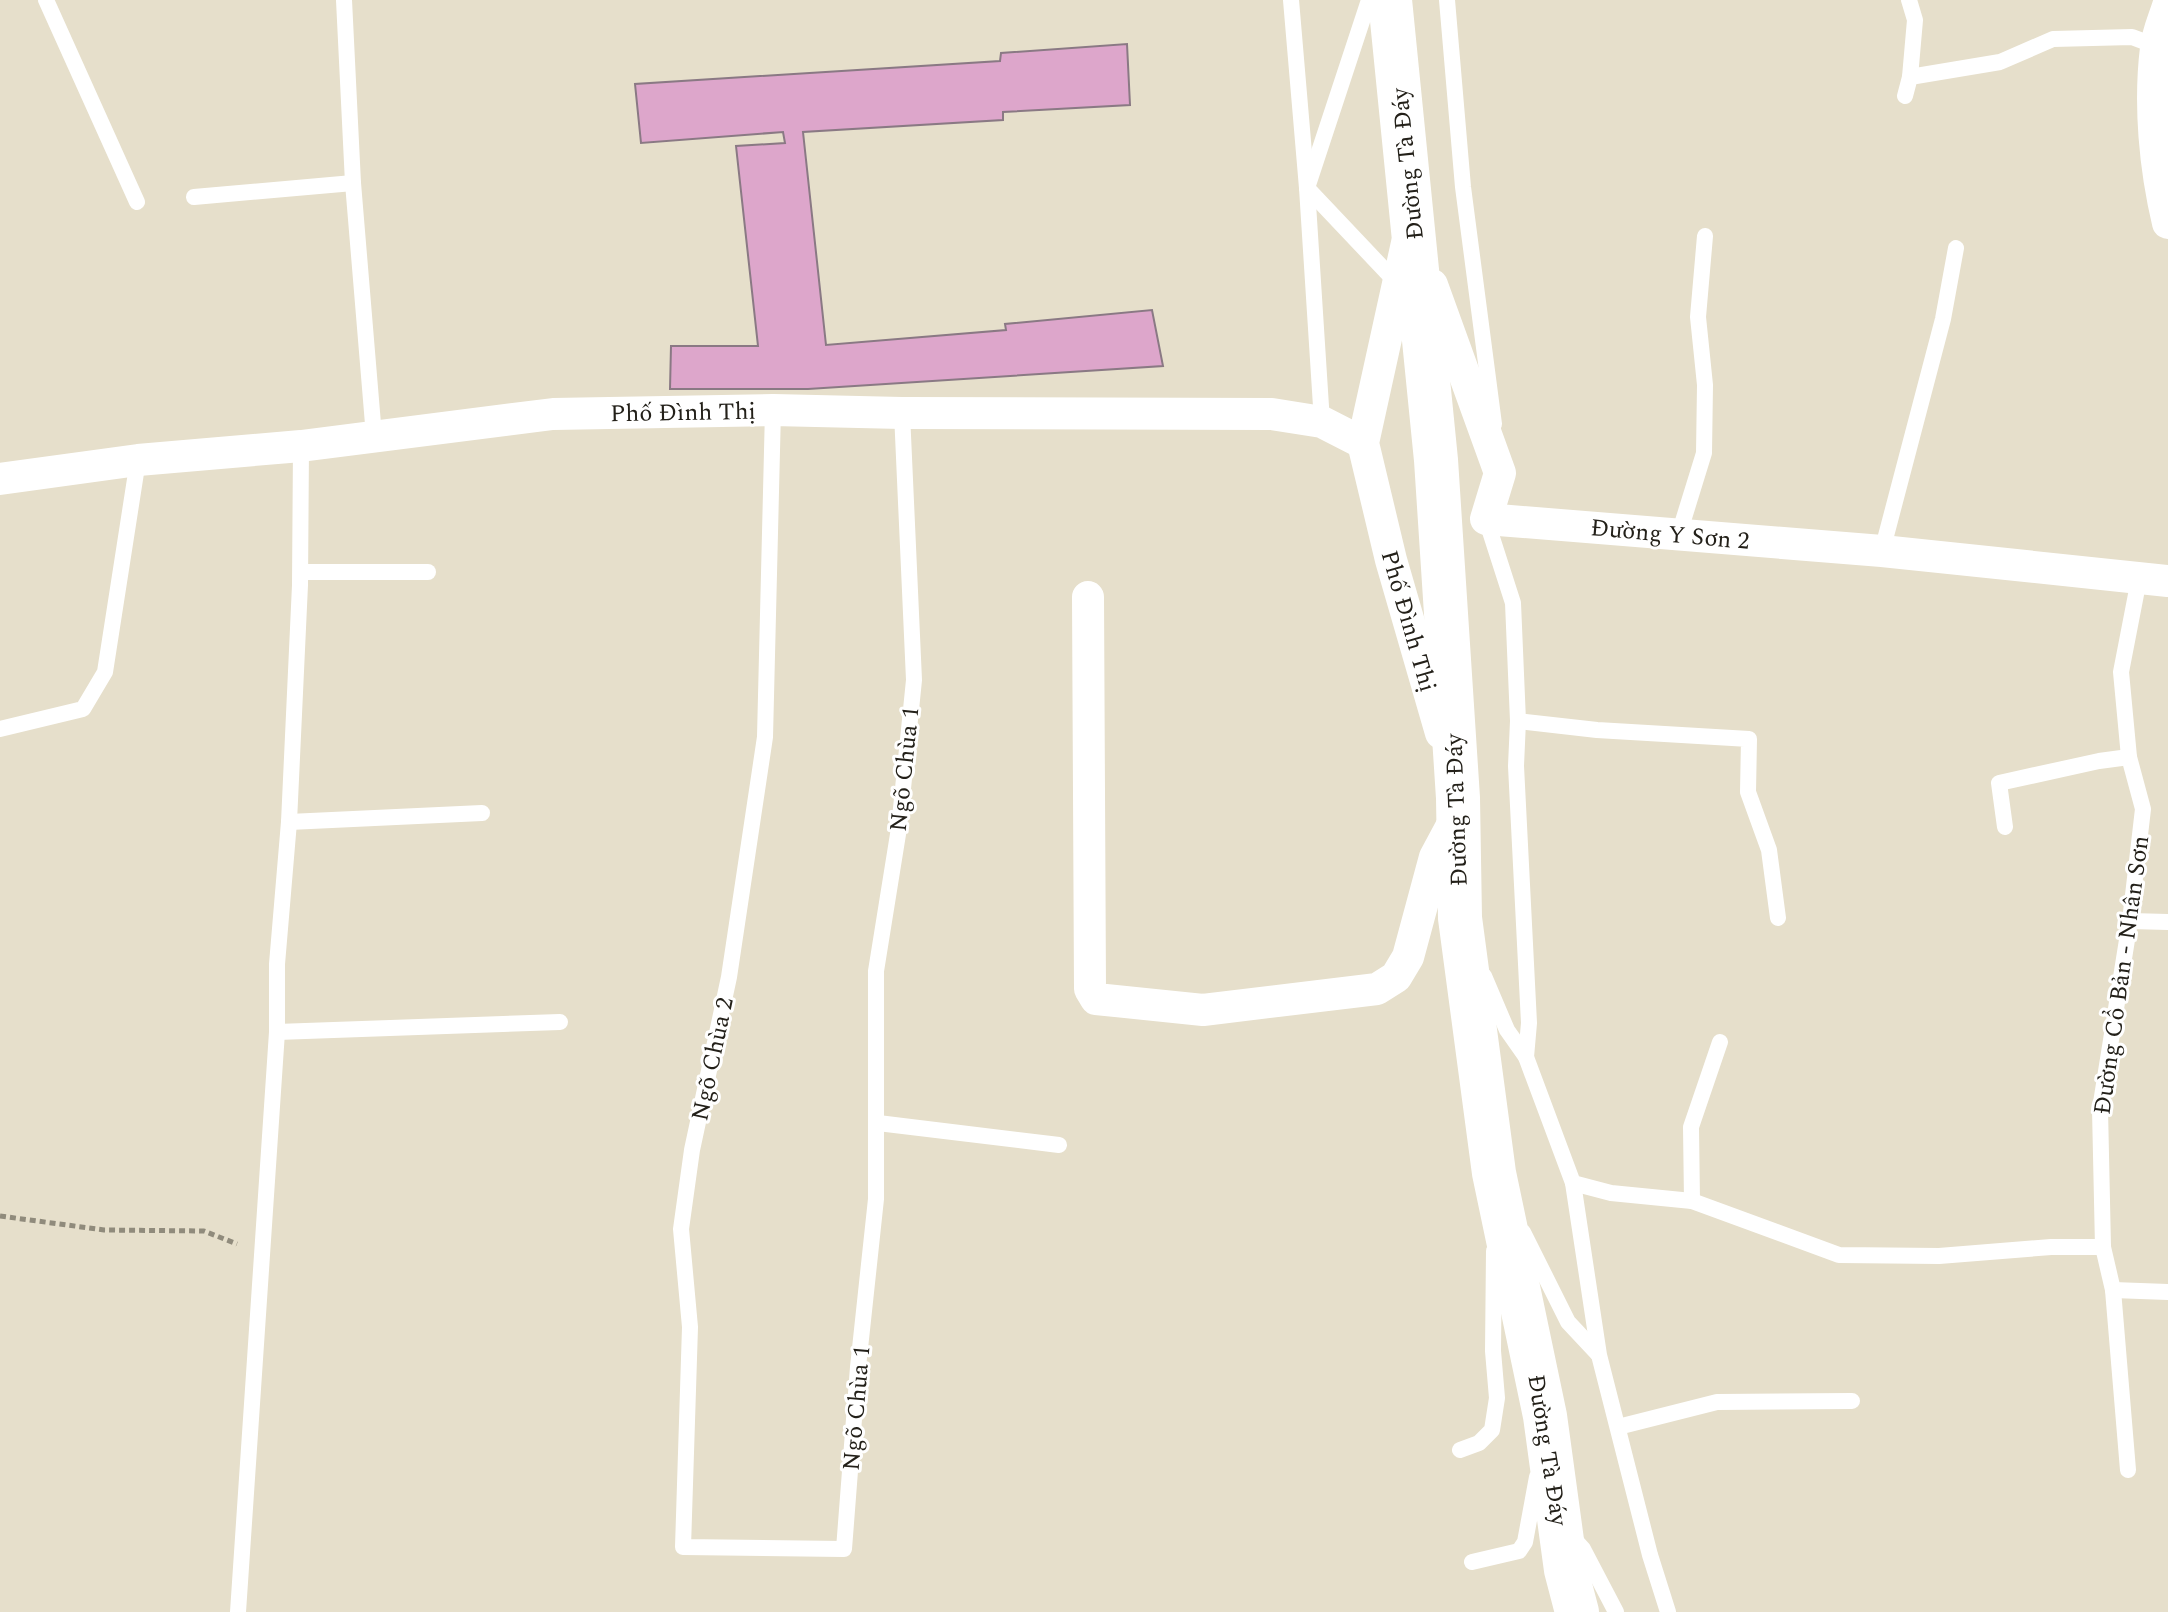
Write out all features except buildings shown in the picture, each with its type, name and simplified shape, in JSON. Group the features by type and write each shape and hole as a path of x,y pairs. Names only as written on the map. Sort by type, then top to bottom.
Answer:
{"street":[{"name":"Đường Tà Đáy","path":"1390,0 1436,460 1458,806 1460,918 1496,1186 1545,1416 1561,1525 1567,1597"},
{"path":"2168,6 2156,46 2161,116 2160,189 2168,223"},
{"name":"Phố Đình Thị","path":"1413,220 1396,282 1363,443 1391,560 1458,806"},
{"path":"1413,220 1441,313 1500,473 1486,519"},
{"name":"Phố Đình Thị","path":"0,479 138,460 301,446 553,414 773,410 1272,414 1322,422 1363,443"},
{"name":"Đường Y Sơn 2","path":"1486,519 1882,551 2154,580"},
{"path":"1088,597 1090,989 1096,999 1203,1010 1377,989 1396,977 1408,957 1435,857 1458,806"}],"lane":[{"path":"46,0 137,202"},
{"path":"344,0 353,183 374,436"},
{"path":"1291,0 1322,422"},
{"path":"1307,188 1369,0"},
{"path":"1447,0 1463,187 1500,473"},
{"path":"1905,96 1910,77 1915,20 1909,0"},
{"path":"1910,77 2000,62 2053,39 2132,37 2156,46"},
{"path":"194,197 353,183"},
{"path":"1307,188 1396,282"},
{"path":"1679,534 1704,453 1705,385 1698,317 1705,236"},
{"path":"1882,551 1940,334 1956,248"},
{"name":"Ngõ Chùa 2","path":"773,410 765,737 729,977 692,1150 681,1229 690,1327 683,1547 844,1549"},
{"name":"Ngõ Chùa 1","path":"844,1549 858,1367 876,1199 876,971 899,828 914,680 902,413"},
{"path":"238,1612 277,1032 277,964 289,822 301,572 301,446"},
{"path":"0,729 83,709 105,672 138,460"},
{"path":"1486,519 1513,603 1518,721 1516,766 1529,1023 1526,1057"},
{"path":"301,572 428,572"},
{"name":"Đường Cổ Bản - Nhân Sơn","path":"2128,1470 2113,1290 2103,1247 2100,1109 2130,921 2143,809 2129,757 2121,672 2154,580"},
{"path":"1518,721 1597,730 1749,739 1748,792 1769,850 1778,918"},
{"path":"2005,827 1999,783 2129,757"},
{"path":"289,822 482,813"},
{"path":"1460,918 1507,1030 1526,1057 1573,1183 1599,1355 1650,1555 1668,1612"},
{"path":"2130,921 2168,922"},
{"path":"277,1032 560,1022"},
{"path":"1692,1201 1691,1127 1720,1042"},
{"path":"878,1123 1059,1145"},
{"path":"1573,1183 1611,1193 1692,1201 1839,1255 1939,1256 2051,1247 2103,1247"},
{"path":"1496,1186 1568,1322 1599,1355"},
{"path":"1460,1450 1479,1443 1492,1430 1497,1398 1492,1269 1496,1186"},
{"path":"2113,1290 2168,1292"},
{"path":"1618,1427 1717,1402 1852,1401"},
{"path":"1472,1562 1519,1551 1525,1542 1545,1416"},
{"path":"1561,1525 1583,1549 1616,1612"}],"path":[{"path":"0,1216 104,1230 204,1231 260,1254"}]}
